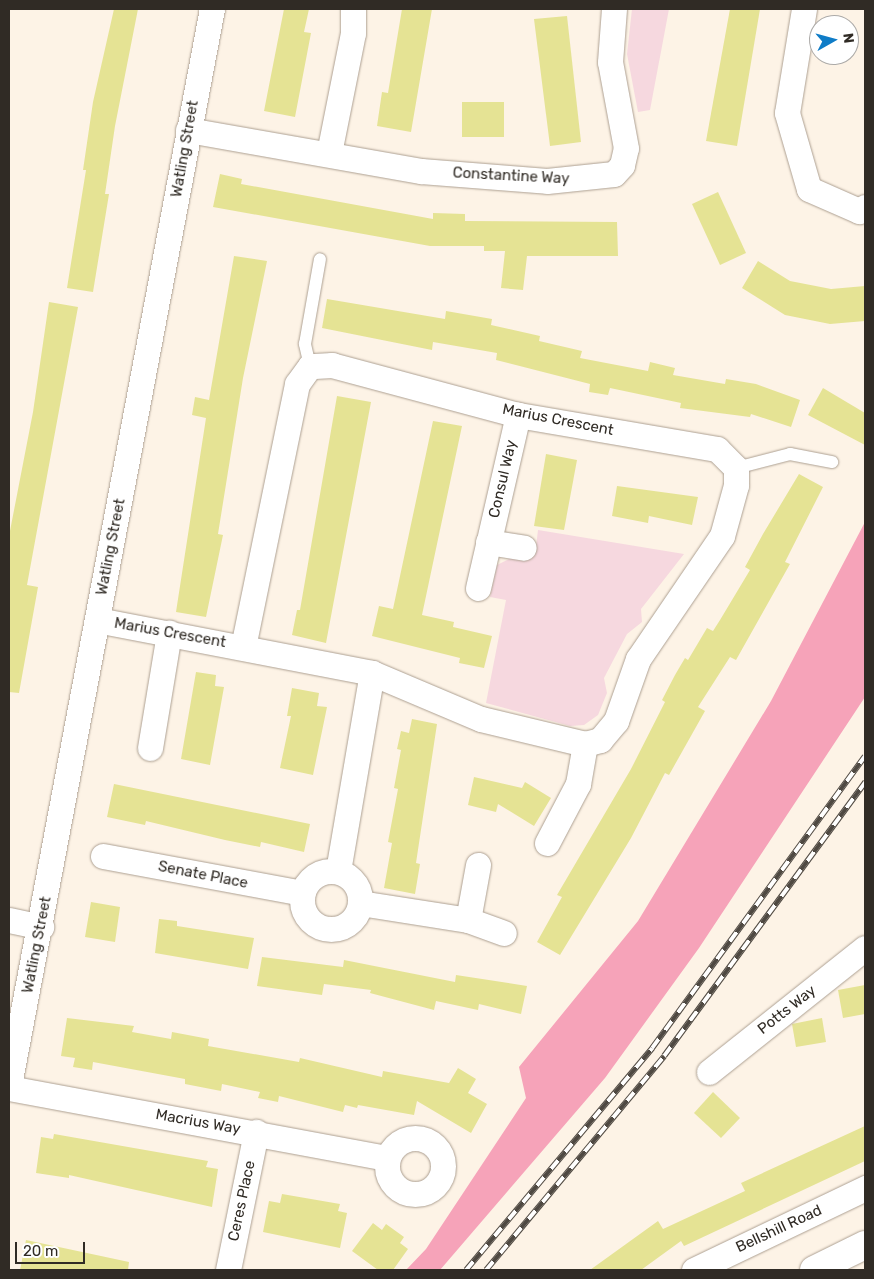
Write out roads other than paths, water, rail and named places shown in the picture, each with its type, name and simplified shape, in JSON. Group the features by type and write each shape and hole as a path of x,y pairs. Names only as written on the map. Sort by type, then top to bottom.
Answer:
{"main road":[{"path":"814,1270 865,1245"}],"street":[{"name":"Watling Street","path":"9,1086 41,927 212,9"},
{"path":"329,153 354,33 354,9"},
{"name":"Constantine Way","path":"188,130 329,153 421,171 547,181 614,174 622,165 626,148 610,62 614,9"},
{"path":"804,9 787,113 809,189 859,211 865,208"},
{"name":"Marius Crescent","path":"244,646 297,384 310,366 332,365 518,415 717,449 736,468"},
{"name":"Consul Way","path":"478,588 518,415"},
{"path":"546,843 578,784 585,744 600,740 616,721 638,659 722,536 736,485 736,468"},
{"path":"488,542 524,548"},
{"name":"Marius Crescent","path":"97,620 244,646 372,673 481,719 585,744"},
{"path":"150,748 169,634"},
{"path":"338,871 372,673"},
{"name":"Senate Place","path":"103,856 303,893"},
{"path":"468,920 478,865"},
{"path":"338,871 358,886 360,903 358,912 345,926 326,929 318,926 305,912 303,893 306,885 320,873 338,871"},
{"path":"360,903 468,920 504,932"},
{"path":"9,920 41,927"},
{"name":"Potts Way","path":"709,1072 865,948"},
{"name":"Macrius Way","path":"9,1086 388,1158"},
{"name":"Ceres Place","path":"228,1270 256,1132"},
{"name":"Bellshill Road","path":"694,1270 865,1188"}],"lane":[{"path":"310,366 305,344 320,259"},
{"path":"736,468 790,454 832,462"}],"railway":[{"path":"466,1270 652,1048 865,756"},
{"path":"486,1270 664,1056 865,782"}]}
